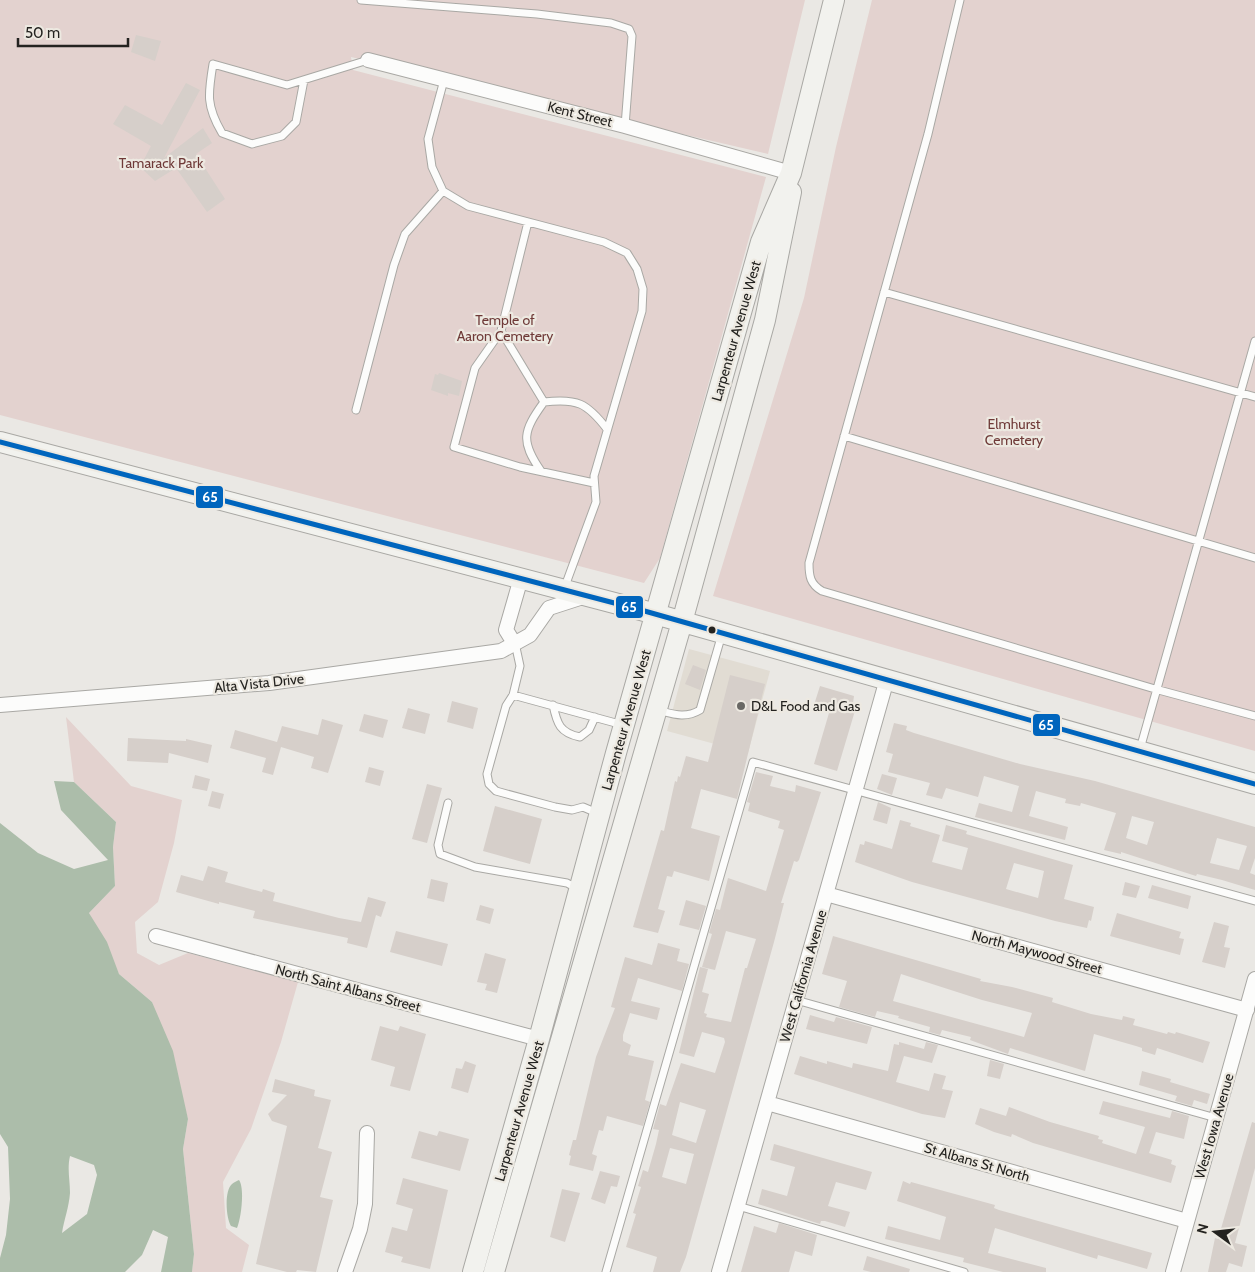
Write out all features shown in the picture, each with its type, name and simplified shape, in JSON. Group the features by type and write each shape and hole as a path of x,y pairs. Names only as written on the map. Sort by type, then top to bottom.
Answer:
{"main road":[{"name":"Larpenteur Avenue West","path":"473,1272 539,1039 624,726 761,242 791,173 834,0"},
{"name":"Larpenteur Avenue West","path":"494,1272 657,710 765,320 791,201 791,173"},
{"path":"0,442 656,614 1140,749 1255,784"}],"street":[{"name":"Kent Street","path":"368,60 625,126 791,173"},
{"path":"514,643 506,630 521,578"},
{"name":"Alta Vista Drive","path":"0,705 269,683 501,651 530,635 549,608 588,596"},
{"name":"West California Avenue","path":"719,1272 887,679"},
{"name":"North Maywood Street","path":"826,894 1247,1010"},
{"name":"North Saint Albans Street","path":"156,936 539,1039"},
{"name":"West Iowa Avenue","path":"1172,1272 1255,979"},
{"name":"St Albans St North","path":"767,1103 1187,1221"},
{"path":"346,1272 360,1229 365,1204 367,1133"}],"lane":[{"path":"361,0 537,14 611,23 629,29 632,36 625,126"},
{"path":"960,0 928,134 809,563 809,574 813,585 831,593 1155,689 1255,716"},
{"path":"304,80 296,122 282,136 252,144 222,133 211,115 209,92 213,64 287,85 368,60"},
{"path":"444,80 428,139 432,167 443,191 468,206 604,242 627,253 637,269 643,289 642,311 594,476 596,502 564,590"},
{"path":"356,410 394,265 405,234 443,191"},
{"path":"528,222 501,331 475,368 454,447 541,471 594,483"},
{"path":"884,292 1255,397"},
{"path":"501,331 544,402"},
{"path":"1140,749 1155,689 1255,341"},
{"path":"544,402 576,401 593,410 607,429"},
{"path":"541,471 530,456 526,434 532,418 544,402"},
{"path":"844,436 1255,558"},
{"path":"657,710 681,716 690,716 700,710 723,634"},
{"path":"514,643 520,666 514,695 506,706 492,757 488,774 489,784 496,791 555,807 572,810 583,807 600,814"},
{"path":"514,695 624,726"},
{"path":"553,706 556,723 562,731 570,735 580,737 589,730 595,717"},
{"path":"606,1272 753,762 1255,901"},
{"path":"448,803 438,845 440,854 475,867 567,883 580,890"},
{"path":"796,1000 1216,1118"},
{"path":"738,1206 964,1272"}],"shaded area":[{"path":"689,649 770,671 748,753 667,731"},
{"path":"54,781 74,782 116,822 113,847 115,886 89,913 107,942 119,974 152,1002 173,1051 188,1119 183,1149 194,1254 192,1272 161,1272 168,1237 153,1230 142,1255 125,1272 0,1272 0,1258 6,1235 10,1199 8,1147 0,1134 0,823 38,853 74,869 108,860 61,810","holes":["70,1156 94,1165 97,1175 87,1214 62,1233 69,1203"]},
{"path":"239,1180 242,1196 237,1228 231,1226 229,1222 227,1198 229,1187"}],"green space":[{"path":"0,0 805,0 768,154 351,57 353,70 766,177 660,558 644,583 0,415"},
{"name":"Elmhurst Cemetery","path":"872,0 1255,0 1255,751 713,596 804,298 836,147"},
{"path":"66,717 131,786 182,800 174,843 158,902 135,922 137,953 159,965 188,953 298,982 281,1042 251,1129 223,1182 226,1228 249,1245 242,1272 192,1272 194,1254 183,1149 188,1119 152,1002 119,974 89,913 115,886 113,847 116,822 74,782"}],"building":[{"path":"136,35 161,41 155,61 131,52"},
{"path":"186,83 200,90 164,158 203,128 212,143 196,154 225,199 207,212 176,168 155,181 140,167 151,146 113,124 125,105 162,125"},
{"path":"439,373 462,381 459,396 448,393 448,396 431,390 435,374 438,375"},
{"path":"693,665 706,670 700,690 685,684"},
{"path":"730,675 765,684 737,799 701,789 691,828 720,836 709,881 674,871 672,877 667,876 658,909 665,911 658,933 633,927 661,830 664,831 675,781 677,782 678,776 680,777 686,756 708,762"},
{"path":"820,686 854,696 853,703 857,704 837,771 814,764 829,713 813,708"},
{"path":"452,701 478,708 473,729 447,722"},
{"path":"408,708 430,714 425,734 402,728"},
{"path":"364,714 388,720 383,738 359,731"},
{"path":"322,719 343,725 328,773 311,768 314,757 281,747 273,775 262,772 266,758 230,748 235,730 277,742 282,726 318,735"},
{"path":"894,723 907,726 906,730 914,733 1020,764 1095,781 1255,827 1255,858 1250,873 1255,875 1255,890 1197,874 1196,876 1121,852 1121,854 1104,850 1116,813 1081,803 1080,806 1065,803 1066,799 1036,791 1029,816 1068,827 1065,840 975,817 979,803 1012,812 1019,786 984,776 978,797 946,788 942,799 926,795 930,783 888,772 893,754 886,752","holes":["1132,816 1154,822 1147,845 1126,838","1217,838 1247,846 1239,870 1210,863"]},
{"path":"128,738 186,741 186,739 212,745 208,763 169,753 168,763 127,761"},
{"path":"369,767 384,771 380,786 365,782"},
{"path":"756,772 773,776 770,786 795,792 796,785 821,792 799,860 797,862 794,861 781,903 784,903 774,942 686,1257 680,1272 653,1272 657,1257 626,1247 636,1214 633,1213 641,1187 638,1186 643,1170 648,1172 656,1144 659,1130 653,1129 660,1104 666,1106 681,1063 715,1073 725,1042 724,1038 702,1032 694,1057 679,1053 700,967 708,969 702,992 709,994 704,1013 707,1014 706,1017 731,1022 745,968 747,968 756,939 726,931 715,970 702,967 712,934 709,933 716,909 720,910 728,878 766,891 784,830 778,828 780,821 748,811 750,803 747,802","holes":["680,1102 706,1110 696,1143 672,1135","670,1148 694,1154 686,1184 662,1177"]},
{"path":"882,774 897,778 892,795 877,789"},
{"path":"195,775 210,779 207,791 192,788"},
{"path":"427,784 442,788 427,843 412,839"},
{"path":"212,791 224,794 220,809 208,806"},
{"path":"878,802 891,808 887,824 873,820"},
{"path":"495,806 542,819 530,864 483,851"},
{"path":"900,820 911,823 910,826 940,835 932,862 962,870 968,848 942,841 946,825 967,831 966,834 1073,865 1064,899 1094,907 1091,921 1089,920 1087,928 1055,921 912,882 855,862 860,844 864,845 865,841 892,849","holes":["1014,863 1044,871 1038,898 1006,889"]},
{"path":"208,866 228,872 225,882 262,892 263,889 275,893 273,901 339,918 361,922 368,897 386,902 381,917 376,915 367,948 347,943 348,938 253,918 255,911 219,902 219,904 176,892 181,875 203,881"},
{"path":"431,879 448,883 444,902 427,898"},
{"path":"1125,882 1140,886 1136,898 1122,895"},
{"path":"1152,885 1191,896 1188,909 1148,898"},
{"path":"686,900 706,906 699,930 679,925"},
{"path":"480,905 494,909 490,924 476,920"},
{"path":"1117,913 1181,932 1179,938 1184,939 1180,955 1110,936"},
{"path":"1214,922 1229,926 1224,947 1230,948 1225,968 1202,962"},
{"path":"396,931 448,944 442,966 390,952"},
{"path":"833,936 981,979 980,981 1053,998 1052,1002 1091,1014 1122,1020 1123,1016 1135,1019 1133,1025 1167,1034 1168,1032 1175,1034 1176,1032 1210,1042 1203,1063 1157,1048 1155,1055 1142,1051 1142,1048 1094,1034 1085,1071 1010,1048 1008,1054 970,1040 971,1037 942,1030 940,1035 929,1032 930,1027 898,1018 899,1016 877,1011 875,1017 839,1007 847,981 822,974","holes":["901,974 982,1000 1032,1013 1024,1037 893,1001"]},
{"path":"658,943 680,949 677,961 689,964 682,991 638,978 631,1001 660,1008 657,1020 630,1013 623,1035 623,1041 631,1045 628,1055 654,1061 645,1100 650,1102 643,1126 607,1116 603,1131 599,1130 592,1154 597,1156 593,1171 569,1165 571,1156 569,1155 573,1140 576,1140 596,1057 615,1008 611,1007 625,957 652,965"},
{"path":"485,953 506,959 497,993 485,990 487,984 477,982"},
{"path":"810,1015 834,1022 836,1017 872,1027 867,1044 806,1029"},
{"path":"380,1026 398,1031 400,1026 426,1034 410,1091 390,1086 395,1067 371,1060"},
{"path":"899,1042 924,1049 926,1042 938,1045 932,1063 904,1056 896,1082 929,1091 934,1073 946,1076 942,1089 953,1091 945,1118 922,1114 794,1074 800,1056 827,1064 827,1061 852,1068 853,1063 888,1071 894,1044 899,1045"},
{"path":"990,1060 1004,1064 1000,1079 987,1076"},
{"path":"465,1061 476,1065 468,1093 451,1088 456,1068 462,1069"},
{"path":"1142,1071 1171,1079 1170,1082 1210,1094 1207,1104 1194,1100 1192,1106 1175,1101 1177,1096 1139,1085"},
{"path":"275,1079 315,1090 314,1096 331,1100 318,1148 332,1152 320,1197 333,1200 316,1272 297,1270 296,1272 287,1272 256,1264 287,1126 272,1121 268,1114 287,1095 272,1092"},
{"path":"1103,1101 1170,1118 1172,1111 1189,1116 1184,1139 1156,1132 1149,1153 1172,1160 1171,1164 1176,1166 1171,1183 1033,1143 1012,1134 1011,1137 994,1132 975,1124 980,1108 1006,1116 1009,1107 1050,1122 1099,1136 1098,1139 1103,1140 1102,1143 1136,1154 1145,1127 1099,1114"},
{"path":"1252,1122 1255,1123 1255,1168 1235,1243 1247,1246 1242,1267 1229,1263 1226,1272 1208,1272 1215,1238 1218,1239"},
{"path":"419,1131 437,1136 439,1131 469,1139 460,1171 411,1158"},
{"path":"774,1144 872,1172 866,1190 836,1182 828,1206 850,1212 845,1227 825,1221 821,1221 820,1224 758,1204 762,1189 787,1196 795,1167 770,1160"},
{"path":"600,1171 620,1176 617,1187 611,1186 605,1204 591,1199"},
{"path":"403,1178 448,1190 430,1269 401,1262 403,1257 385,1252 392,1227 407,1231 413,1209 396,1204"},
{"path":"903,1181 995,1205 994,1208 999,1210 1152,1253 1147,1269 1098,1255 1097,1259 995,1228 988,1253 1046,1268 1046,1272 1003,1272 963,1262 964,1258 885,1239 888,1226 940,1240 946,1217 897,1201"},
{"path":"562,1189 580,1193 565,1242 550,1237"},
{"path":"779,1223 817,1235 812,1256 795,1251 789,1272 741,1272 754,1226 776,1233"},
{"path":"867,1256 910,1269 909,1272 871,1272 863,1270"}],"transit line":[{"name":"65","path":"0,442 641,610 1255,784"}],"place":[{"name":"D&L Food and Gas","path":"741,706"}],"park label":[{"name":"Tamarack Park","path":"161,163"},
{"name":"Temple of Aaron Cemetery","path":"505,328"}]}
